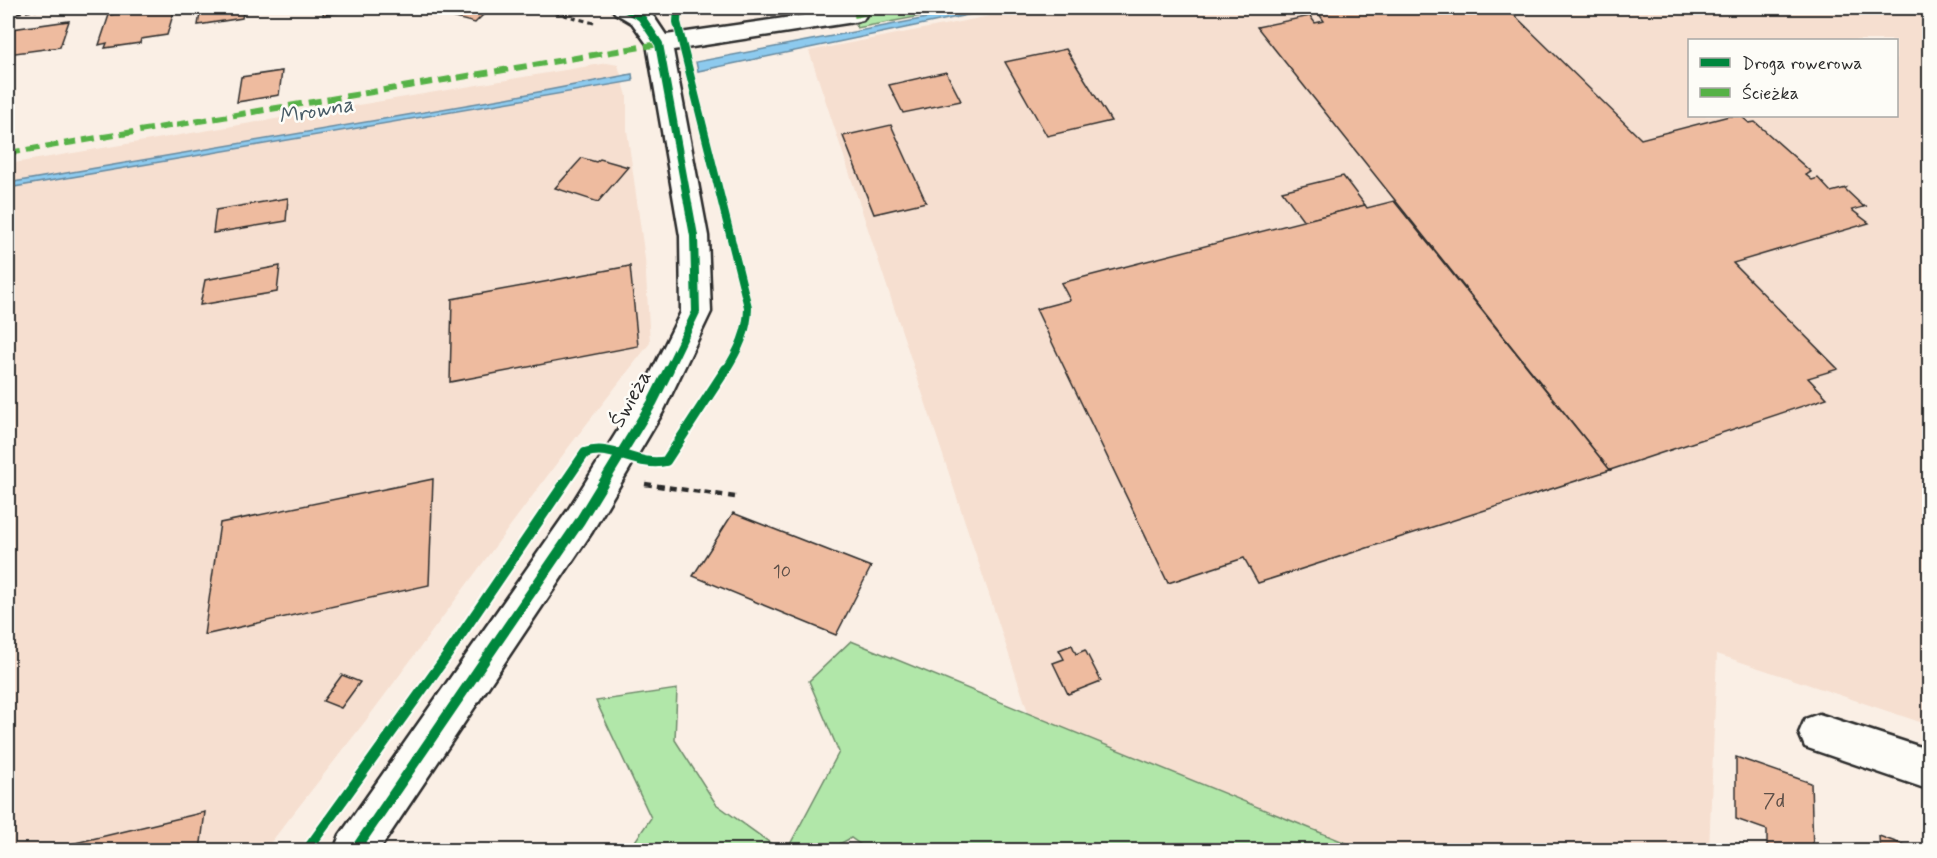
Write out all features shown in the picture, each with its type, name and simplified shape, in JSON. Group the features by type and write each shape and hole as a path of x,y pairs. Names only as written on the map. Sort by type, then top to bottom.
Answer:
{"street":[{"name":"Świeża","path":"355,850 580,521 652,403 696,312 694,236 658,45 646,22 630,8"},
{"path":"658,45 854,15"},
{"path":"1819,733 1929,770"}],"path":[{"path":"8,14 47,8"},
{"path":"537,8 603,25"},
{"path":"638,493 644,484 735,497"}],"shaded area":[{"path":"1031,8 1929,8 1929,725 1717,654 1709,850 1363,850 1029,715 809,51"},
{"path":"607,63 618,65 627,96 627,130 645,259 650,343 571,444 367,719 265,850 8,850 8,164"}],"green space":[{"path":"851,8 964,8 857,28"},
{"path":"851,641 1363,850 868,850 851,838 828,850 787,850 839,752 809,681"},
{"path":"677,689 675,740 716,804 780,850 629,850 651,818 596,701"}],"water":[{"path":"979,8 1001,8 698,71 696,62"},
{"path":"632,74 633,81 8,188 8,183 507,98"}],"building":[{"path":"161,8 161,10 175,8 167,35 141,39 140,43 105,48 107,43 99,45 109,15"},
{"path":"201,8 244,8 242,18 198,25"},
{"path":"324,8 348,8 347,11 323,15"},
{"path":"437,8 490,8 475,23 432,12"},
{"path":"1347,8 1421,8 1423,10 1507,8 1641,139 1725,117 1742,117 1749,123 1755,122 1811,172 1806,175 1812,180 1818,178 1831,192 1846,188 1863,206 1867,206 1852,210 1869,223 1733,263 1838,369 1808,378 1827,398 1610,470 1257,27 1310,16 1315,23 1324,21 1319,14"},
{"path":"69,21 60,47 8,54 8,42 12,29"},
{"path":"1066,49 1111,121 1047,136 1005,62"},
{"path":"282,71 279,95 237,102 241,77"},
{"path":"946,72 961,101 903,113 889,85"},
{"path":"891,125 926,202 874,214 843,136"},
{"path":"582,158 596,162 600,159 628,167 598,202 555,188"},
{"path":"1343,176 1365,205 1304,221 1282,191"},
{"path":"288,198 286,221 213,233 216,210"},
{"path":"1394,201 1610,470 1258,583 1244,558 1168,583 1036,309 1070,300 1061,283 1365,205 1367,208"},
{"path":"280,266 277,292 200,305 205,280"},
{"path":"630,266 638,346 450,382 452,299"},
{"path":"433,479 429,585 204,635 220,523"},
{"path":"733,513 871,567 836,635 693,576"},
{"path":"1072,645 1076,654 1085,650 1101,681 1068,694 1053,663 1064,659 1059,650"},
{"path":"342,675 360,682 341,708 323,701"},
{"path":"1736,757 1811,783 1813,850 1767,850 1767,830 1736,819"},
{"path":"205,812 200,850 46,850"},
{"path":"1879,836 1918,850 1880,850"}],"marked path":[{"path":"854,15 888,8"},
{"path":"8,153 659,44"}],"cycle path":[{"path":"355,850 580,521 652,403 696,312 694,236 659,44 641,17 624,8"},
{"path":"307,850 446,657 585,453 602,450 645,463 656,464 666,461 738,351 748,320 748,307 677,22 678,8"}],"water label":[{"name":"Mrowna","path":"316,111"}]}
